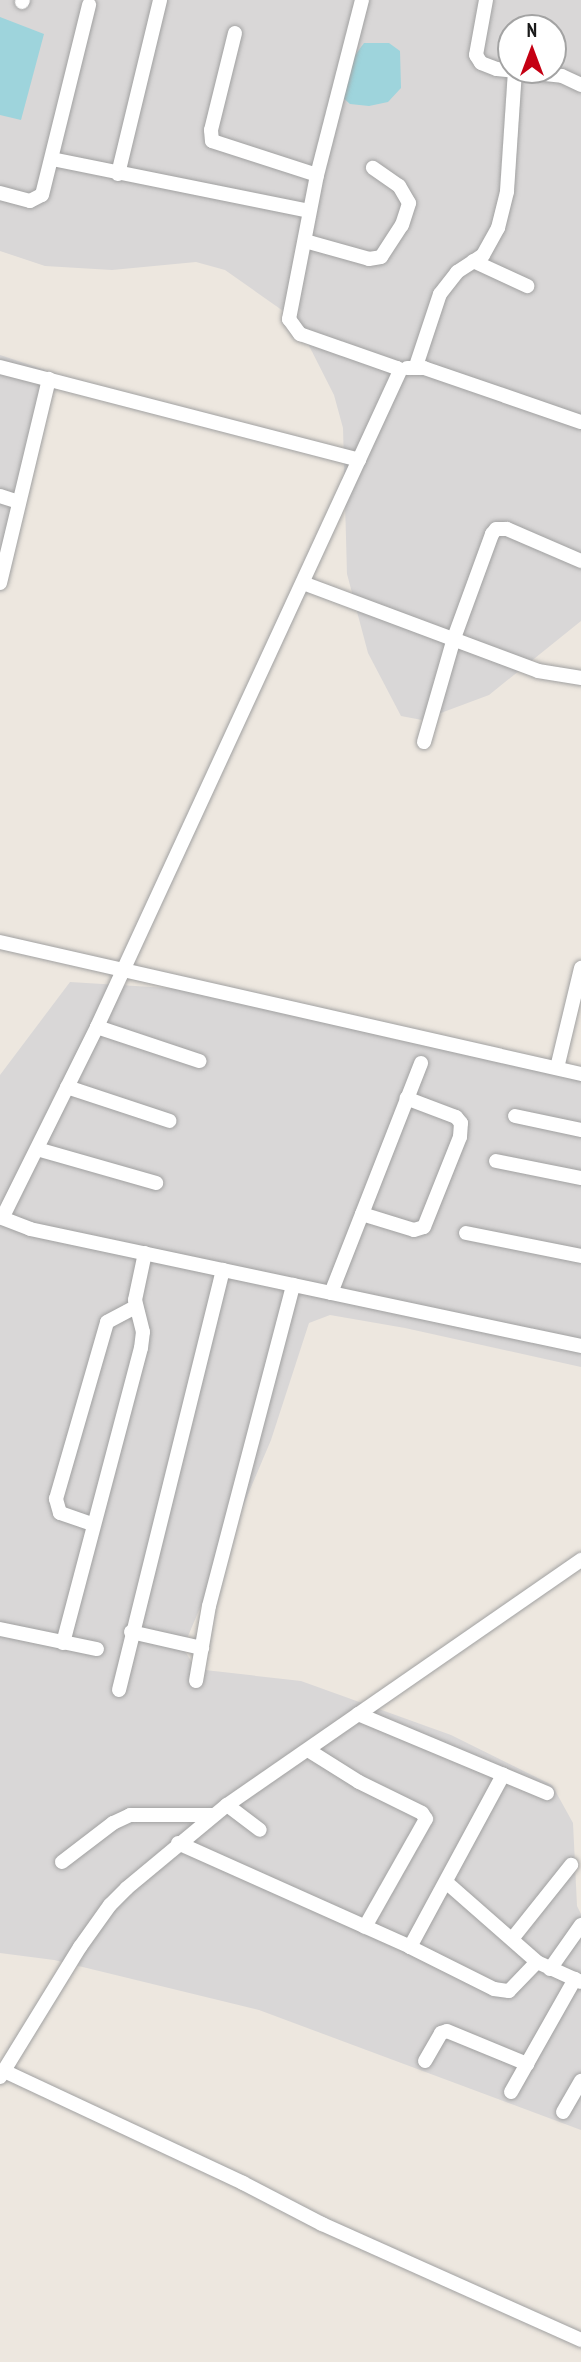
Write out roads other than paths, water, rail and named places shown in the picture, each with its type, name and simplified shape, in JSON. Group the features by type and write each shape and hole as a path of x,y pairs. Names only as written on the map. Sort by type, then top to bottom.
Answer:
{"street":[{"path":"118,174 160,0"},
{"path":"362,0 309,211 289,312 291,325 300,334 399,370 416,366 581,422"},
{"path":"486,0 477,59 497,69"},
{"path":"0,193 30,201 37,199 44,189 89,5"},
{"path":"235,33 211,130 212,141 317,175"},
{"path":"416,366 440,294 457,272 483,255 498,228 507,191 514,84"},
{"path":"52,159 309,211"},
{"path":"305,241 369,259 381,257 402,225 409,203 400,186 373,169"},
{"path":"473,261 527,286"},
{"path":"0,367 359,460"},
{"path":"399,370 97,1027 1,1220 581,1346"},
{"path":"1,575 49,379"},
{"path":"0,496 19,502"},
{"path":"424,742 454,638 496,529 507,529 581,561"},
{"path":"303,583 538,671 581,678"},
{"path":"0,942 581,1074"},
{"path":"557,1068 581,968"},
{"path":"97,1027 199,1060"},
{"path":"331,1293 421,1063"},
{"path":"67,1087 170,1121"},
{"path":"362,1214 414,1230 424,1227 460,1137 461,1123 456,1117 406,1098"},
{"path":"515,1116 581,1130"},
{"path":"37,1149 156,1183"},
{"path":"496,1161 581,1178"},
{"path":"466,1233 581,1256"},
{"path":"63,1643 92,1524 141,1348 143,1332 135,1307 145,1253"},
{"path":"119,1690 131,1632 223,1270"},
{"path":"196,1681 209,1606 293,1285"},
{"path":"92,1524 60,1513 56,1499 107,1322 135,1307"},
{"path":"581,1560 227,1805 178,1843 110,1905 2,2074 243,2183 322,2224 581,2340"},
{"path":"0,1629 97,1649"},
{"path":"131,1632 202,1648"},
{"path":"359,1714 547,1794"},
{"path":"308,1750 359,1782 422,1813 426,1819 365,1927"},
{"path":"410,1947 503,1775"},
{"path":"227,1805 260,1830"},
{"path":"62,1862 113,1823 130,1815 214,1815"},
{"path":"178,1843 410,1947 503,1993 514,1987 537,1962"},
{"path":"512,1939 572,1865"},
{"path":"446,1882 537,1962 578,1981 511,2092"},
{"path":"550,1969 581,1925"},
{"path":"425,2062 441,2033 447,2031 527,2064"},
{"path":"563,2112 581,2081"}],"water":[{"path":"0,17 44,34 21,120 0,115"},
{"path":"364,43 389,43 400,51 401,88 388,102 369,106 350,104 341,96 346,68"}]}
